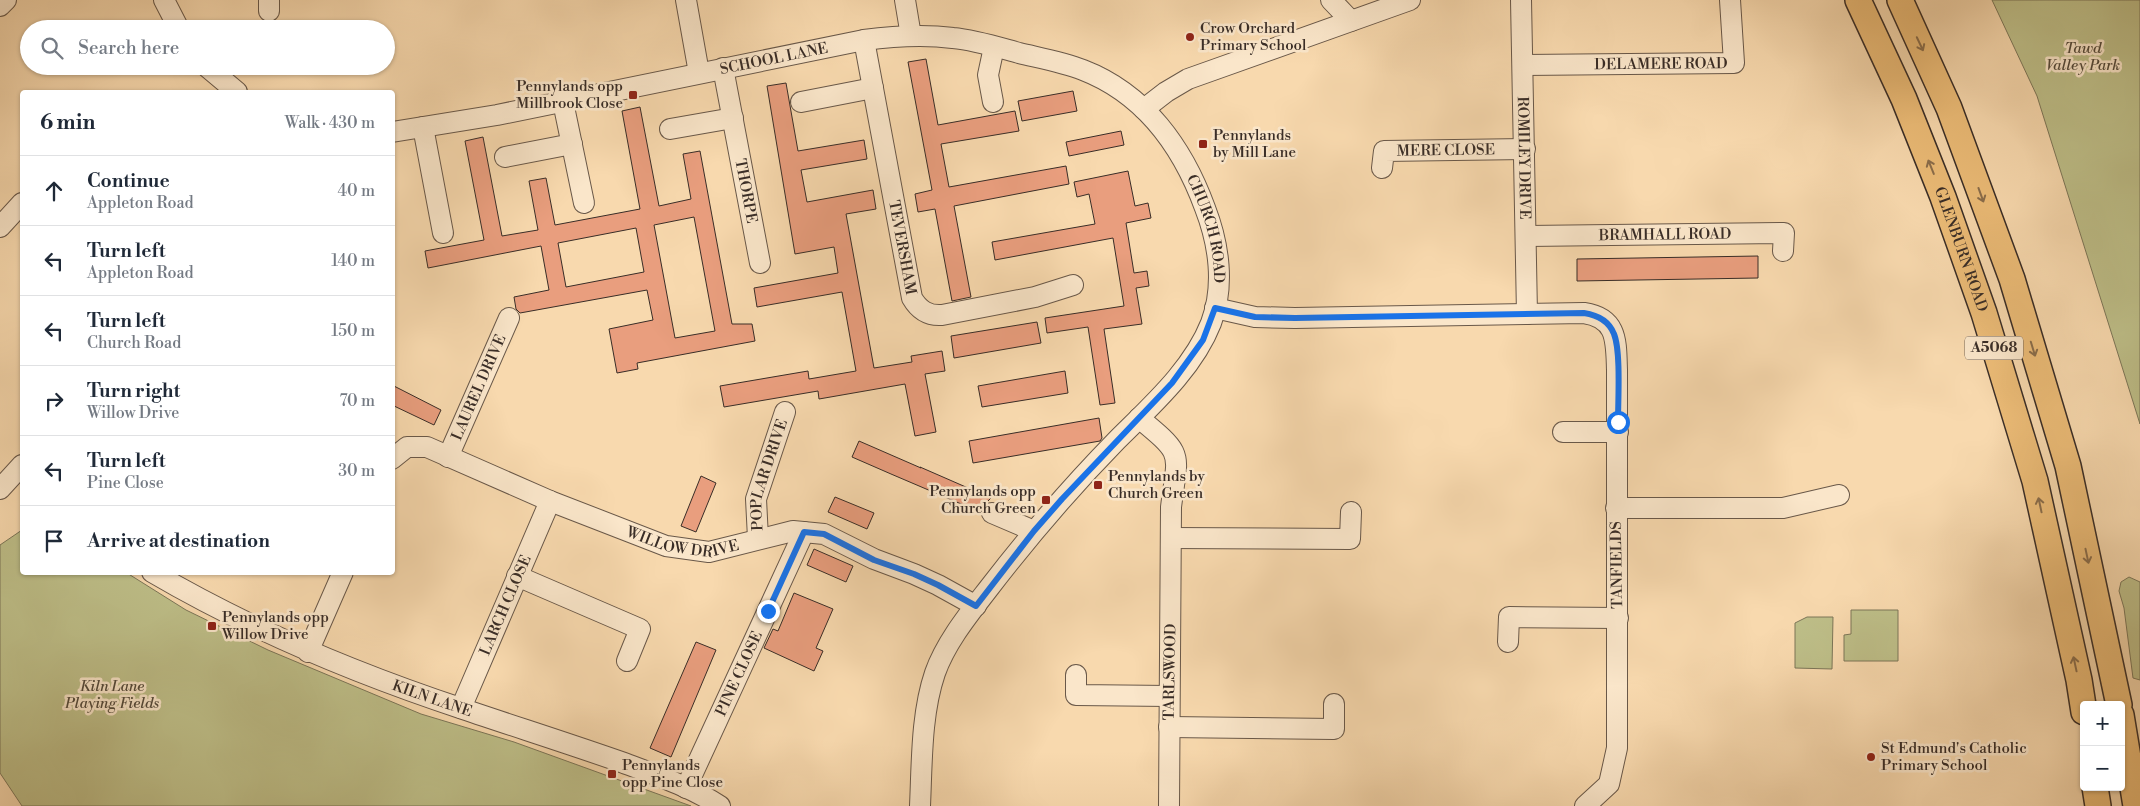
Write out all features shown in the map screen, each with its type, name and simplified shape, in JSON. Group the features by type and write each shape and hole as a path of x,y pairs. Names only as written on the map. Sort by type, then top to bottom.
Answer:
{"main road":[{"name":"GLENBURN ROAD","path":"1858,0 1904,99 1943,197 1984,312 2035,481 2082,701"},
{"name":"A5068","path":"1900,0 1949,108 2012,279 2068,466 2118,701"},
{"path":"2125,739 2136,806"},
{"path":"2096,791 2098,806"}],"street":[{"path":"0,6 6,0"},
{"path":"164,0 174,20"},
{"path":"686,0 699,73"},
{"path":"905,0 911,36"},
{"path":"1331,0 1351,20"},
{"path":"1144,109 1166,92 1188,80 1410,0"},
{"name":"ROMILEY DRIVE","path":"1521,0 1527,314"},
{"name":"DELAMERE ROAD","path":"1523,65 1734,63 1730,0"},
{"name":"SCHOOL LANE","path":"395,132 563,102 864,40 911,36 956,38 1081,69 1113,85 1144,109"},
{"name":"TEVERSHAM","path":"864,40 912,298 916,306 926,313 942,315 1035,297 1073,285"},
{"path":"992,102 988,75 994,46"},
{"name":"THORPE","path":"723,68 760,263"},
{"path":"217,75 235,90"},
{"path":"801,102 873,88"},
{"path":"563,102 584,203"},
{"name":"CHURCH ROAD","path":"920,806 926,722 935,673 944,652 976,606 1034,531 1172,383 1203,340 1215,308 1219,277 1214,236 1200,192 1182,156 1144,109"},
{"path":"670,129 733,118"},
{"path":"423,127 443,234"},
{"path":"505,157 572,144"},
{"name":"MERE CLOSE","path":"1382,168 1384,151 1525,149"},
{"path":"0,226 20,205"},
{"name":"BRAMHALL ROAD","path":"1527,236 1784,233 1783,251"},
{"path":"1215,308 1255,317 1285,318 1594,314 1610,326 1616,343 1618,432 1616,508"},
{"name":"LAUREL DRIVE","path":"448,457 509,318"},
{"name":"POPLAR DRIVE","path":"758,538 756,499 785,412"},
{"name":"TARLSWOOD","path":"1139,418 1168,442 1178,463 1171,507 1169,806"},
{"path":"1563,432 1618,432"},
{"name":"WILLOW DRIVE","path":"395,456 407,447 427,447 550,501 666,546 709,552 758,538 793,531 824,534 874,560 930,581 976,606"},
{"path":"7,485 20,468"},
{"name":"TANFIELDS","path":"1585,806 1609,784 1617,748 1618,618 1616,508 1783,508 1839,495"},
{"name":"LARCH CLOSE","path":"461,708 550,501"},
{"path":"1171,538 1350,539 1350,512"},
{"path":"992,513 1034,531"},
{"name":"PINE CLOSE","path":"686,788 804,532"},
{"name":"KILN LANE","path":"157,575 229,615 308,652 358,672 578,747 686,788 720,806"},
{"path":"308,652 342,575"},
{"path":"517,576 640,629 627,661"},
{"path":"1508,642 1509,617 1618,618"},
{"path":"1076,675 1076,695 1169,696"},
{"path":"1169,728 1334,729 1334,704"}],"green space":[{"name":"Tawd Valley Park","path":"1992,0 2140,0 2140,424 2037,96"},
{"name":"Kiln Lane Playing Fields","path":"20,531 20,575 130,575 186,610 268,650 421,714 514,742 691,806 22,806 0,773 0,545"},
{"path":"2129,577 2140,582 2140,680 2133,678 2124,608 2119,591 2121,582"},
{"path":"1851,610 1898,610 1898,661 1844,661 1844,635 1851,634"},
{"path":"1807,617 1833,617 1832,669 1795,668 1795,623"}],"building":[{"path":"926,59 938,125 1015,111 1019,131 941,144 949,187 1066,166 1069,184 954,206 971,297 952,301 935,209 918,212 915,194 932,190 908,62"},
{"path":"786,83 798,151 864,140 867,159 801,170 807,202 873,190 876,209 846,214 874,368 912,362 911,356 942,351 945,371 925,374 936,432 915,436 905,384 819,399 818,391 724,407 720,386 808,371 809,379 856,371 842,292 757,307 754,288 838,273 834,247 795,254 767,86"},
{"path":"1073,91 1077,111 1022,121 1018,101"},
{"path":"640,107 659,206 691,199 683,154 700,151 732,324 752,324 755,341 637,363 638,369 617,373 609,329 653,320 647,290 520,313 516,309 514,297 549,290 541,246 428,268 425,251 484,240 465,141 483,137 502,236 538,230 529,181 546,178 555,225 640,209 622,111","holes":["694,217 715,331 675,338 654,225","636,228 644,272 566,287 558,243"]},
{"path":"1121,131 1124,145 1069,156 1066,142"},
{"path":"1128,171 1135,206 1148,203 1151,218 1126,223 1134,273 1147,271 1149,286 1136,288 1142,324 1104,329 1115,403 1100,405 1088,327 1047,333 1045,318 1124,306 1113,238 995,260 992,242 1095,224 1089,194 1077,197 1074,182"},
{"path":"1758,256 1758,278 1577,281 1577,259"},
{"path":"1037,322 1041,343 954,358 951,336"},
{"path":"1065,371 1068,393 982,407 978,386"},
{"path":"395,387 441,410 434,425 395,406"},
{"path":"1099,418 1102,438 1100,441 973,463 969,441"},
{"path":"859,441 991,498 981,508 980,512 891,474 852,457"},
{"path":"701,476 716,483 696,532 681,526"},
{"path":"835,497 874,513 867,529 828,512"},
{"path":"814,549 853,566 846,582 807,565"},
{"path":"794,593 833,609 816,648 823,651 814,671 764,648 773,629 778,631"},
{"path":"696,642 716,650 671,757 650,748"}],"place":[{"name":"Crow Orchard Primary School","path":"1190,37"},
{"name":"Pennylands opp Millbrook Close","path":"633,95"},
{"name":"Pennylands by Mill Lane","path":"1203,144"},
{"name":"Pennylands by Church Green","path":"1098,485"},
{"name":"Pennylands opp Church Green","path":"1046,500"},
{"name":"Pennylands opp Willow Drive","path":"212,626"},
{"name":"St Edmund's Catholic Primary School","path":"1871,757"},
{"name":"Pennylands opp Pine Close","path":"612,774"}],"route":[{"path":"768,611 804,532 824,534 874,560 914,574 938,585 976,606 1017,552 1062,499 1172,383 1203,340 1211,323 1215,308 1255,317 1295,318 1594,314 1602,318 1610,326 1616,343 1618,422"}]}
